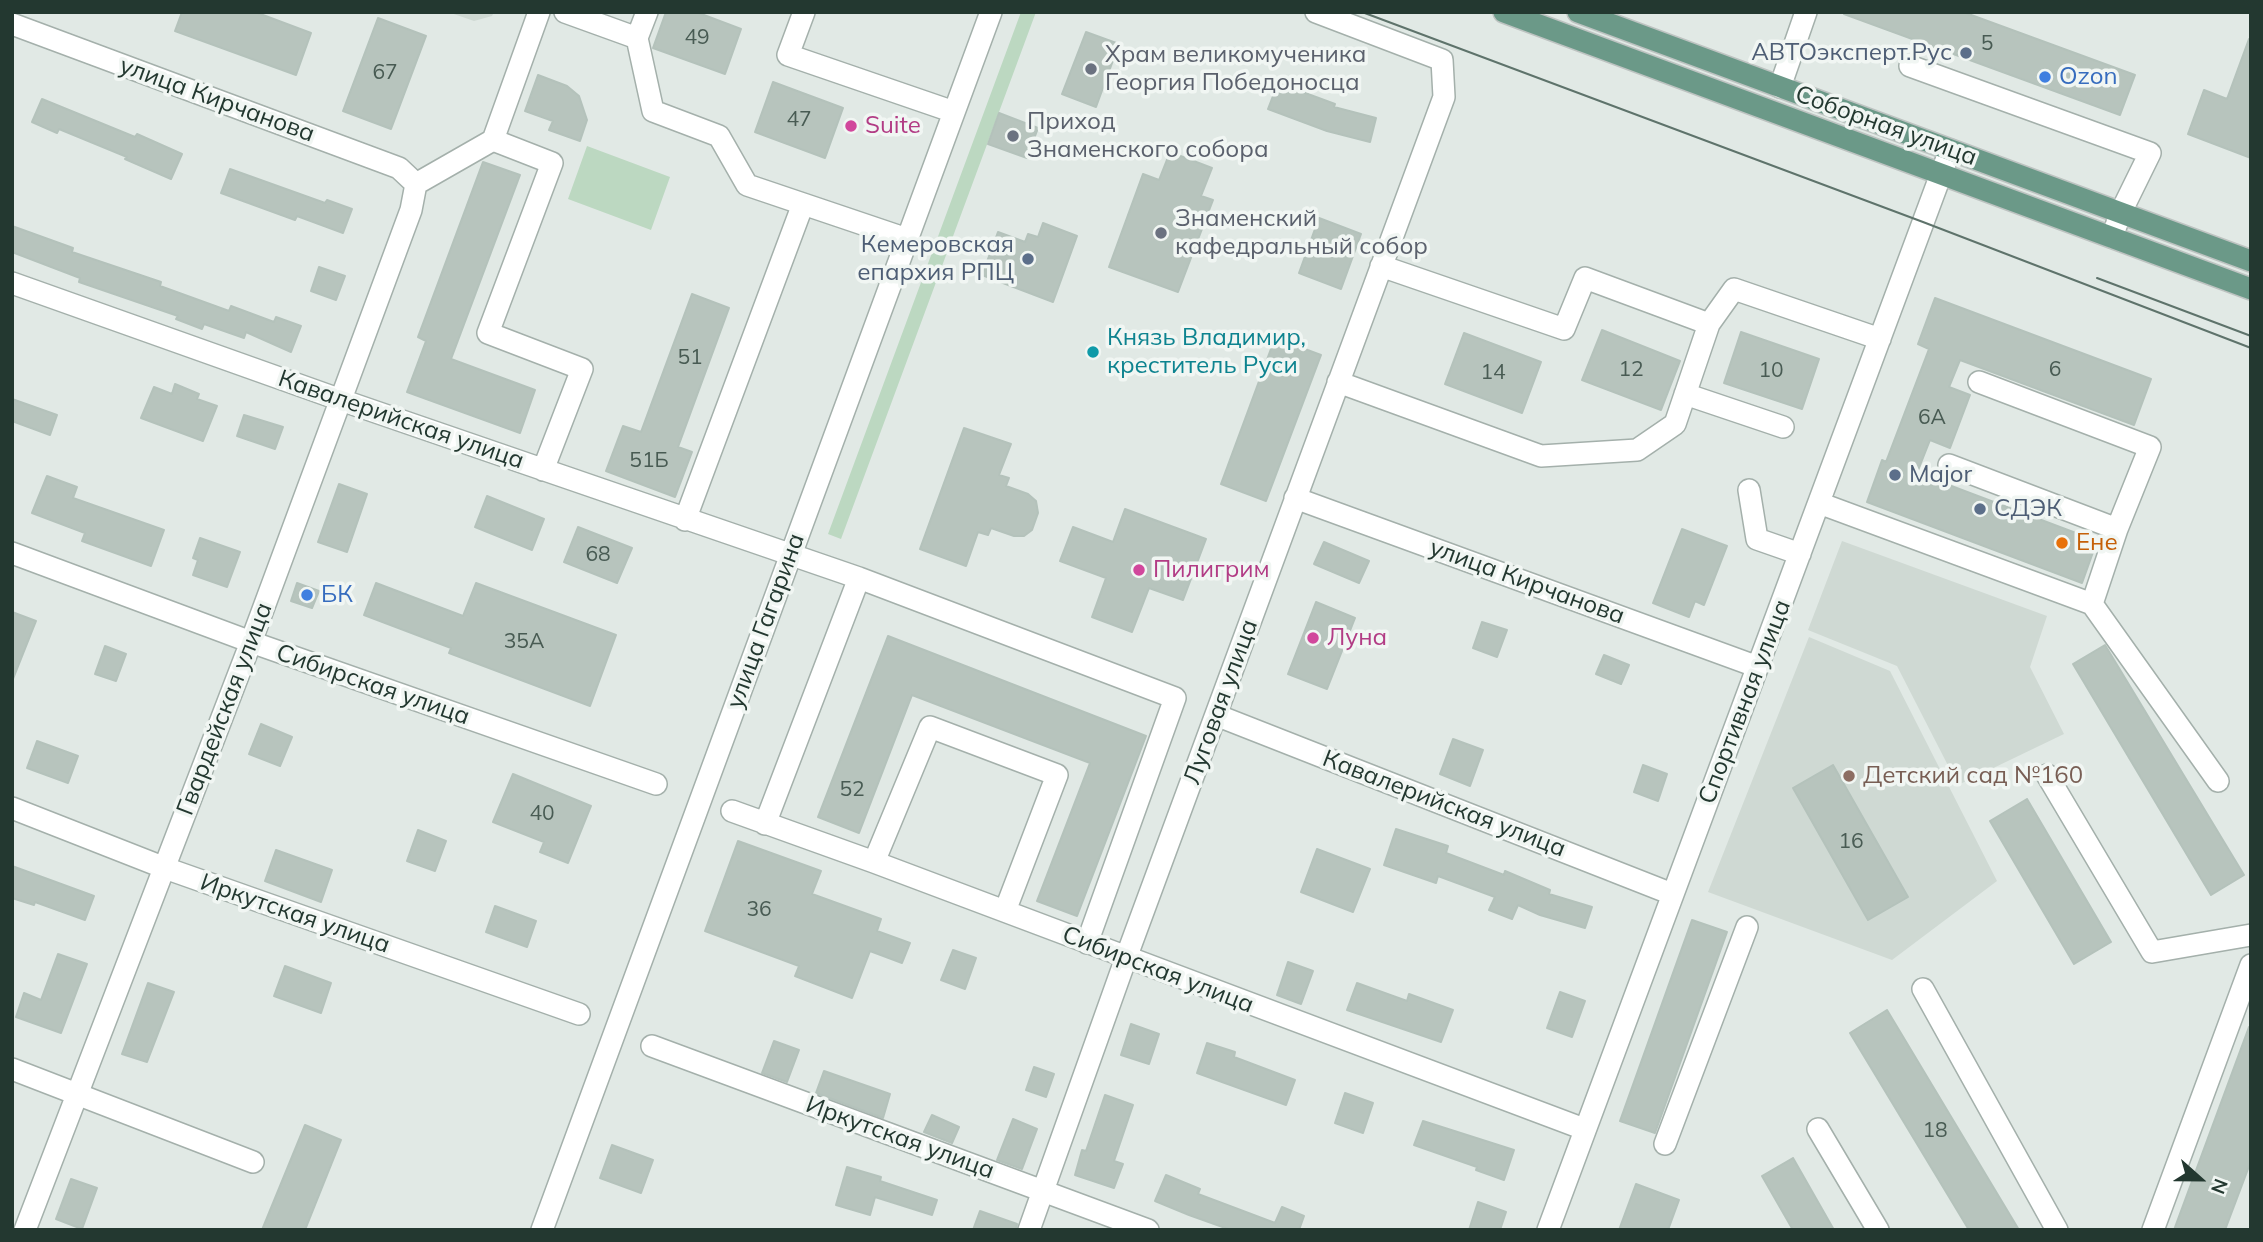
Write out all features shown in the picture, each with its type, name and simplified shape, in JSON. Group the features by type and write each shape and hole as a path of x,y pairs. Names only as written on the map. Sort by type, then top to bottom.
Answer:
{"main road":[{"name":"Соборная улица","path":"1504,12 2251,289"},
{"name":"Соборная улица","path":"1578,12 2251,261"}],"street":[{"path":"416,184 493,140 539,12"},
{"path":"565,12 637,38"},
{"path":"647,12 637,38 653,111 719,136 747,185 907,239"},
{"path":"804,12 788,55 954,112"},
{"name":"улица Гагарина","path":"542,1230 991,12"},
{"name":"Луговая улица","path":"1029,1230 1126,958 1444,97 1442,60 1316,12"},
{"path":"1780,87 1801,14"},
{"name":"улица Кирчанова","path":"12,24 399,168 416,184"},
{"path":"1910,66 2150,153 2120,212 2112,237"},
{"path":"493,140 552,163 488,333 582,369 543,470"},
{"name":"Спортивная улица","path":"1548,1230 1950,149"},
{"name":"Гвардейская улица","path":"25,1230 251,642 411,210 416,184"},
{"path":"685,520 803,204"},
{"path":"1381,266 1564,330 1585,278 1709,324"},
{"name":"Кавалерийская улица","path":"12,283 685,520 859,578 1175,698 1087,943"},
{"path":"1338,382 1541,456 1637,450 1675,424 1709,324 1734,289 1880,339"},
{"path":"1979,382 2150,447 2092,604"},
{"path":"1685,394 1783,427"},
{"path":"1949,465 2118,529"},
{"path":"1749,490 1757,539 1800,554"},
{"name":"улица Кирчанова","path":"1296,498 1758,667"},
{"path":"1819,503 2092,604 2218,781"},
{"name":"Сибирская улица","path":"12,553 251,642 656,784"},
{"path":"765,824 859,578"},
{"name":"Кавалерийская улица","path":"1216,715 1672,894"},
{"path":"874,862 930,727 1057,775 1005,911"},
{"path":"2048,775 2152,952 2251,935"},
{"name":"Иркутская улица","path":"12,808 165,868 579,1014"},
{"name":"Сибирская улица","path":"732,811 1584,1129"},
{"path":"1665,1144 1747,927"},
{"path":"2153,1230 2251,965"},
{"path":"1923,989 2057,1230"},
{"name":"Иркутская улица","path":"652,1046 1148,1230"},
{"path":"12,1069 253,1162"},
{"path":"1818,1129 1878,1230"}],"shaded area":[{"path":"448,12 494,12 492,16 474,21"},
{"path":"1842,541 2047,616 2030,667 2064,734 1958,785 1897,666 1808,630"},
{"name":"Детский сад №160","path":"1809,637 1890,671 1997,881 1892,960 1708,892"}],"green space":[{"path":"1021,12 1036,12 841,539 828,534"},
{"path":"587,146 670,177 651,230 568,199"}],"building":[{"path":"182,12 255,12 311,33 296,75 175,31"},
{"path":"666,12 696,12 741,29 725,74 653,48"},
{"path":"1963,12 2135,75 2120,115 1844,14"},
{"path":"378,18 426,36 391,129 343,111"},
{"name":"Храм великомученика Георгия Победоносца","path":"1086,32 1119,44 1096,107 1062,94"},
{"path":"2249,39 2251,158 2188,134 2204,90 2227,99"},
{"path":"538,75 567,86 579,96 587,120 580,141 549,130 553,121 525,111"},
{"path":"773,82 843,108 825,158 755,132"},
{"path":"1278,83 1335,104 1334,107 1376,118 1370,142 1327,131 1268,109"},
{"path":"42,99 135,137 137,134 182,154 171,179 125,159 127,157 59,129 57,133 32,122"},
{"name":"Приход Знаменского собора","path":"999,113 1038,128 1027,158 988,144"},
{"name":"Знаменский кафедральный собор","path":"1170,152 1212,168 1201,196 1213,200 1178,292 1109,267 1143,174 1159,180"},
{"path":"483,162 520,175 451,359 535,390 520,433 407,392 426,341 418,337"},
{"path":"230,169 325,203 327,200 352,209 343,233 297,216 295,220 221,193"},
{"path":"1319,218 1361,234 1341,289 1299,273"},
{"name":"Кемеровская епархия РПЦ","path":"1043,223 1077,236 1053,302 982,275 998,232 1025,242 1028,234 1038,237"},
{"path":"12,226 73,248 72,252 161,282 160,286 229,311 231,306 274,322 276,317 301,326 291,352 246,332 244,338 204,324 202,329 176,319 178,316 79,282 80,278 12,252"},
{"path":"319,267 345,276 336,300 311,291"},
{"path":"692,294 729,308 678,447 692,452 675,497 606,471 623,426 641,432"},
{"path":"1935,298 2151,379 2134,425 1960,360 1949,387 1970,395 1950,448 1930,440 1917,473 2097,541 2082,583 1867,502 1882,460 1886,462 1929,349 1918,344"},
{"path":"1602,330 1680,361 1661,410 1582,380"},
{"path":"1741,332 1819,359 1802,409 1724,383"},
{"path":"1464,333 1541,362 1522,413 1445,384"},
{"path":"1275,338 1321,355 1266,501 1221,484"},
{"path":"175,384 199,394 197,399 217,406 203,441 141,418 154,387 172,394"},
{"path":"12,399 57,415 50,435 12,421"},
{"path":"244,415 283,427 275,449 237,436"},
{"path":"964,428 1011,444 999,475 1009,478 1006,486 1028,494 1036,501 1038,513 1032,530 1024,536 1014,536 991,528 988,535 978,532 966,566 920,549"},
{"path":"47,476 77,487 73,498 164,530 151,566 82,541 85,533 32,513"},
{"path":"339,484 367,494 347,552 318,542"},
{"path":"487,496 544,519 532,550 475,527"},
{"name":"Пилигрим","path":"1125,509 1206,539 1183,600 1149,588 1132,632 1092,617 1106,578 1060,561 1073,527 1113,542"},
{"path":"578,527 632,548 617,583 564,562"},
{"path":"1682,529 1727,546 1704,605 1695,601 1689,617 1653,603"},
{"path":"200,538 240,552 227,587 193,575 198,560 193,558"},
{"path":"1324,542 1369,561 1359,583 1314,564"},
{"path":"297,583 319,591 312,608 291,601"},
{"path":"376,583 463,616 476,583 616,635 590,706 449,653 451,648 364,615"},
{"path":"1316,602 1355,618 1327,689 1288,674"},
{"path":"12,612 36,621 13,679 12,679"},
{"path":"1482,622 1507,630 1497,657 1473,648"},
{"path":"888,636 1146,736 1077,916 1037,901 1090,763 912,695 859,833 818,817"},
{"path":"2105,645 2244,875 2211,895 2073,664"},
{"path":"105,646 126,654 116,681 95,674"},
{"path":"1604,655 1629,665 1621,684 1596,674"},
{"path":"261,724 292,737 280,766 249,754"},
{"path":"1453,739 1483,750 1470,786 1440,774"},
{"path":"37,741 78,756 68,783 27,768"},
{"path":"1643,765 1667,774 1658,801 1634,792"},
{"path":"1833,765 1908,897 1868,920 1793,788"},
{"path":"513,774 591,806 568,863 540,852 544,842 493,822"},
{"path":"2027,799 2111,942 2074,964 1990,821"},
{"path":"1396,829 1448,846 1446,853 1504,875 1505,871 1550,890 1549,894 1592,907 1585,928 1540,915 1518,905 1512,919 1489,910 1495,897 1438,876 1436,883 1384,865"},
{"path":"418,830 446,841 435,871 407,861"},
{"path":"738,841 821,871 812,894 881,919 877,931 910,943 902,963 870,951 852,998 795,976 799,966 705,931"},
{"path":"1317,849 1370,869 1353,912 1301,892"},
{"path":"276,850 332,870 321,902 265,881"},
{"path":"12,866 94,896 85,920 35,902 34,905 12,898"},
{"path":"495,906 536,921 527,947 486,932"},
{"path":"1692,920 1727,932 1655,1133 1620,1121"},
{"path":"953,950 976,958 965,989 941,980"},
{"path":"58,954 87,964 61,1033 16,1017 24,993 41,1000"},
{"path":"1288,962 1313,971 1301,1004 1277,995"},
{"path":"285,966 331,983 321,1013 274,996"},
{"path":"148,983 174,992 147,1062 122,1054"},
{"path":"1357,983 1407,1001 1409,994 1453,1010 1441,1042 1347,1010"},
{"path":"1560,992 1585,1001 1572,1037 1547,1028"},
{"path":"1887,1010 2019,1230 1969,1230 1850,1033"},
{"path":"1131,1024 1159,1034 1149,1064 1121,1055"},
{"path":"2249,1027 2251,1161 2225,1230 2174,1230"},
{"path":"774,1041 799,1050 787,1082 762,1073"},
{"path":"1207,1043 1235,1052 1234,1057 1295,1080 1286,1105 1197,1073"},
{"path":"1034,1067 1054,1074 1046,1097 1026,1090"},
{"path":"824,1071 890,1094 883,1118 816,1093"},
{"path":"1345,1093 1373,1103 1363,1133 1335,1123"},
{"path":"1105,1095 1133,1105 1114,1161 1123,1164 1114,1188 1075,1175 1082,1150 1086,1151"},
{"path":"932,1115 959,1127 952,1143 924,1132"},
{"path":"1013,1119 1037,1129 1022,1169 997,1160"},
{"path":"1423,1121 1514,1150 1504,1180 1476,1170 1477,1167 1414,1145"},
{"path":"305,1125 341,1140 305,1230 262,1230"},
{"path":"612,1145 653,1160 641,1193 600,1178"},
{"path":"1793,1158 1834,1230 1793,1230 1762,1176"},
{"path":"847,1167 881,1177 880,1181 937,1200 932,1215 875,1197 870,1215 836,1205"},
{"path":"1166,1175 1200,1189 1198,1194 1275,1223 1282,1207 1304,1216 1299,1230 1231,1230 1155,1201"},
{"path":"71,1179 97,1188 82,1229 56,1219"},
{"path":"1636,1184 1679,1200 1668,1230 1619,1230"},
{"path":"1478,1202 1506,1212 1500,1230 1469,1230"},
{"path":"980,1211 1017,1224 1016,1230 973,1230"}],"tram line":[{"path":"1362,12 2251,348"},
{"path":"2097,278 2251,336"}],"place":[{"name":"АВТОэксперт.Рус","path":"1966,53"},
{"name":"Храм великомученика Георгия Победоносца","path":"1091,69"},
{"name":"Ozon","path":"2045,77"},
{"name":"Suite","path":"851,126"},
{"name":"Приход Знаменского собора","path":"1013,136"},
{"name":"Знаменский кафедральный собор","path":"1161,233"},
{"name":"Кемеровская епархия РПЦ","path":"1028,259"},
{"name":"Князь Владимир, креститель Руси","path":"1093,352"},
{"name":"Major","path":"1895,475"},
{"name":"СДЭК","path":"1980,509"},
{"name":"Ене","path":"2062,543"},
{"name":"Пилигрим","path":"1139,570"},
{"name":"БК","path":"307,595"},
{"name":"Луна","path":"1313,638"},
{"name":"Детский сад №160","path":"1849,776"}]}
